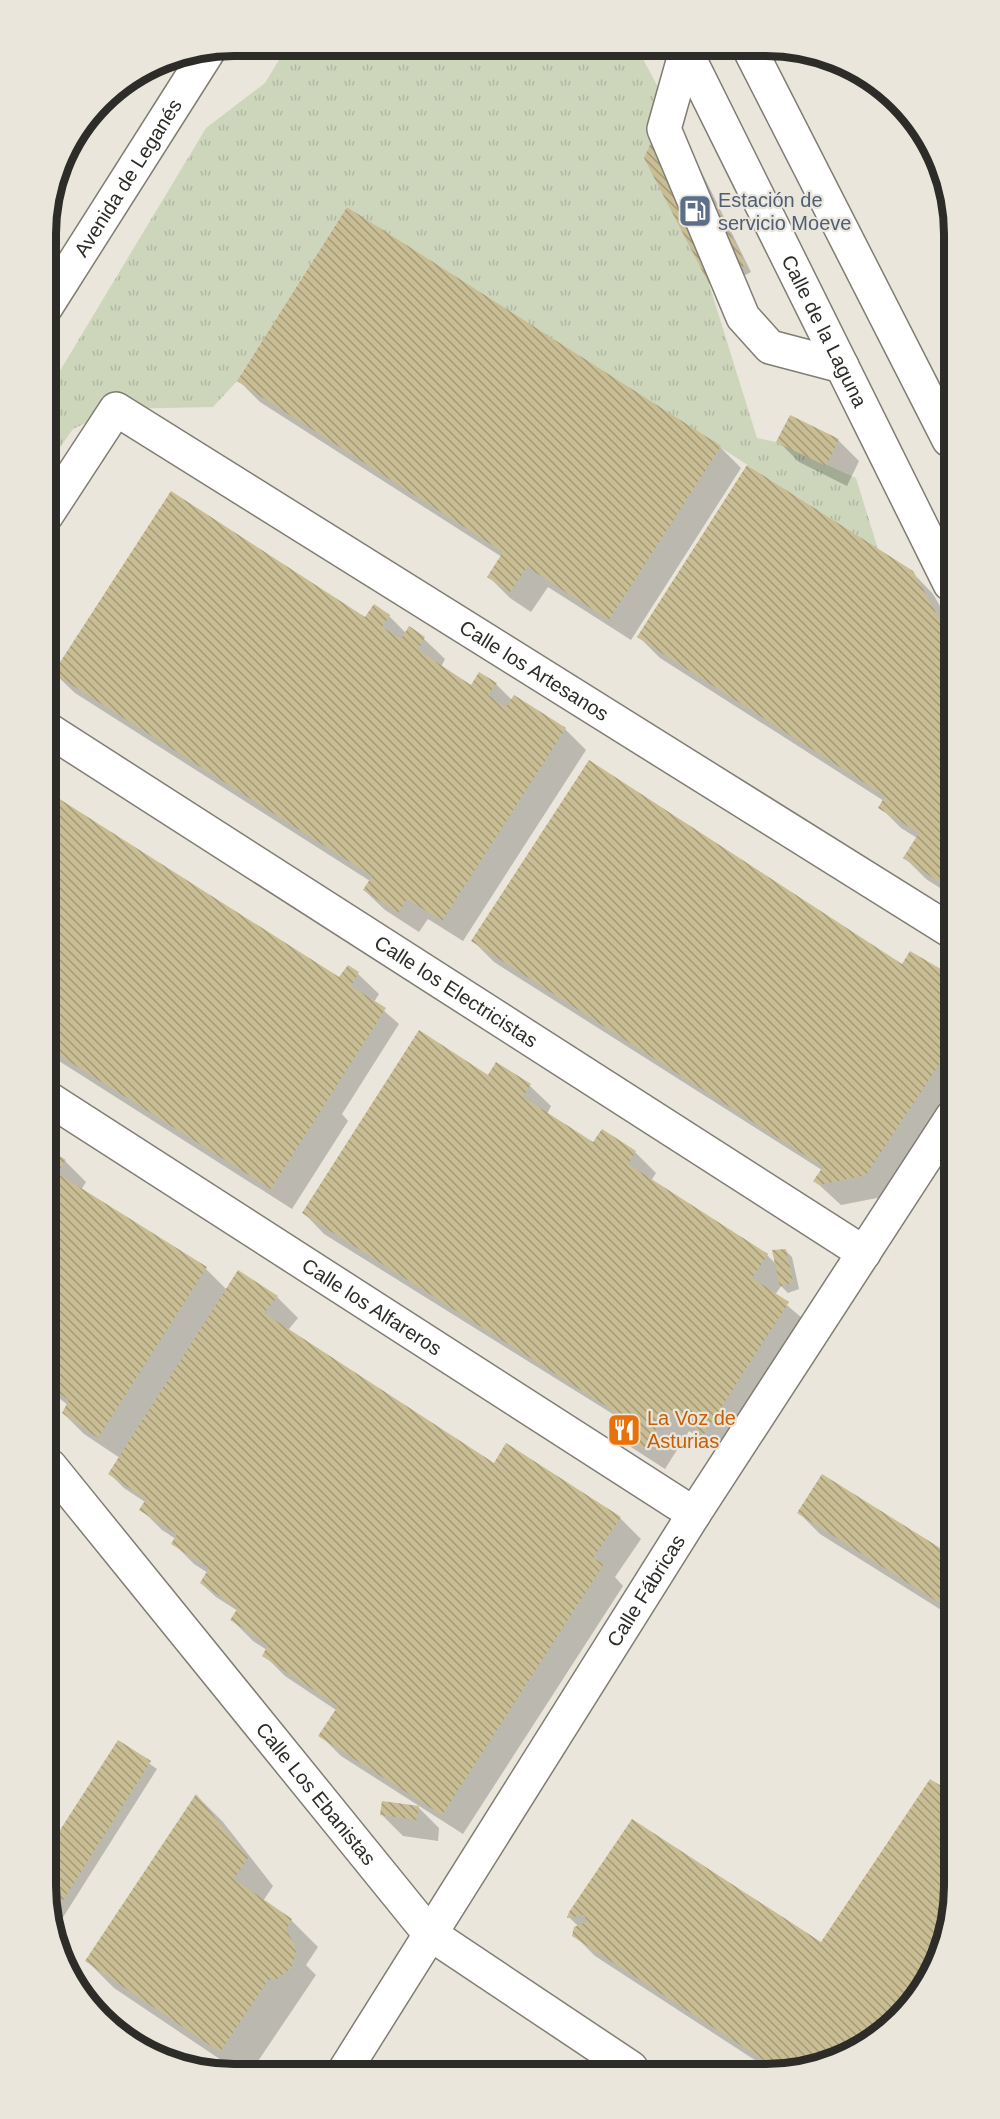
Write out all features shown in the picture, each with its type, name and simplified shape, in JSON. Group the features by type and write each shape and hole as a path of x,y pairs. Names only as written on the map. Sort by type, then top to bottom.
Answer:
{"street":[{"path":"684,55 664,129 743,317 770,347 842,366"},
{"name":"Calle de la Laguna","path":"687,55 944,572"},
{"path":"755,55 944,430"},
{"name":"Avenida de Leganés","path":"56,291 204,58"},
{"name":"Calle los Artesanos","path":"56,501 116,410 944,927"},
{"name":"Calle los Electricistas","path":"56,735 864,1253"},
{"name":"Calle los Alfareros","path":"56,1104 694,1515"},
{"name":"Calle Fábricas","path":"349,2064 694,1515 944,1129"},
{"name":"Calle Los Ebanistas","path":"56,1473 429,1933 625,2064"}],"green space":[{"path":"282,55 641,55 664,98 648,153 709,284 757,438 776,442 856,478 878,549 347,207 237,381 213,407 116,409 73,429 56,453 56,377 206,128 265,83"}],"building":[{"name":"Estación de servicio Moeve","path":"667,107 746,265 709,284 644,158"},
{"path":"347,207 721,446 609,620 527,567 510,592 487,577 503,552 237,381"},
{"path":"790,415 839,439 826,466 776,442"},
{"path":"747,465 913,571 944,629 944,885 903,858 919,833 878,808 885,796 637,637"},
{"path":"171,491 365,617 374,604 390,615 382,627 401,639 409,626 425,637 418,650 471,685 479,672 497,683 488,695 506,707 514,695 566,728 442,921 407,899 398,913 363,890 372,876 56,675 56,668"},
{"path":"589,760 902,964 910,951 944,971 944,1057 866,1175 819,1185 813,1181 823,1167 471,941"},
{"path":"56,797 339,977 348,965 359,972 351,986 386,1008 271,1189 56,1053"},
{"path":"419,1030 488,1075 496,1062 531,1084 523,1097 593,1142 602,1129 636,1151 628,1164 768,1254 752,1278 789,1302 704,1434 668,1411 643,1449 608,1426 617,1413 302,1213"},
{"path":"56,1154 66,1160 57,1173 207,1267 98,1438 62,1413 69,1400 56,1391"},
{"path":"786,1249 793,1282 780,1287 772,1250"},
{"path":"238,1270 278,1296 264,1313 494,1463 506,1443 621,1517 593,1558 604,1564 442,1815 318,1736 338,1706 262,1656 268,1645 230,1620 238,1608 200,1583 209,1568 171,1544 177,1534 139,1510 146,1499 108,1474"},
{"path":"822,1474 944,1550 944,1606 797,1513"},
{"path":"118,1740 151,1761 57,1910 56,1836"},
{"path":"930,1779 944,1788 944,1897 941,1920 931,1954 915,1984 884,2019 865,2034 835,2050 790,2062 769,2064 572,1936 574,1927 587,1922 584,1915 567,1918 632,1819 821,1942"},
{"path":"196,1794 248,1858 234,1879 292,1919 286,1930 295,1945 296,1953 291,1968 277,1979 268,1980 220,2052 85,1961"},
{"path":"382,1801 419,1806 417,1820 380,1815"}],"place":[{"name":"Estación de servicio Moeve","path":"695,211"},
{"name":"La Voz de Asturias","path":"624,1430"}]}
